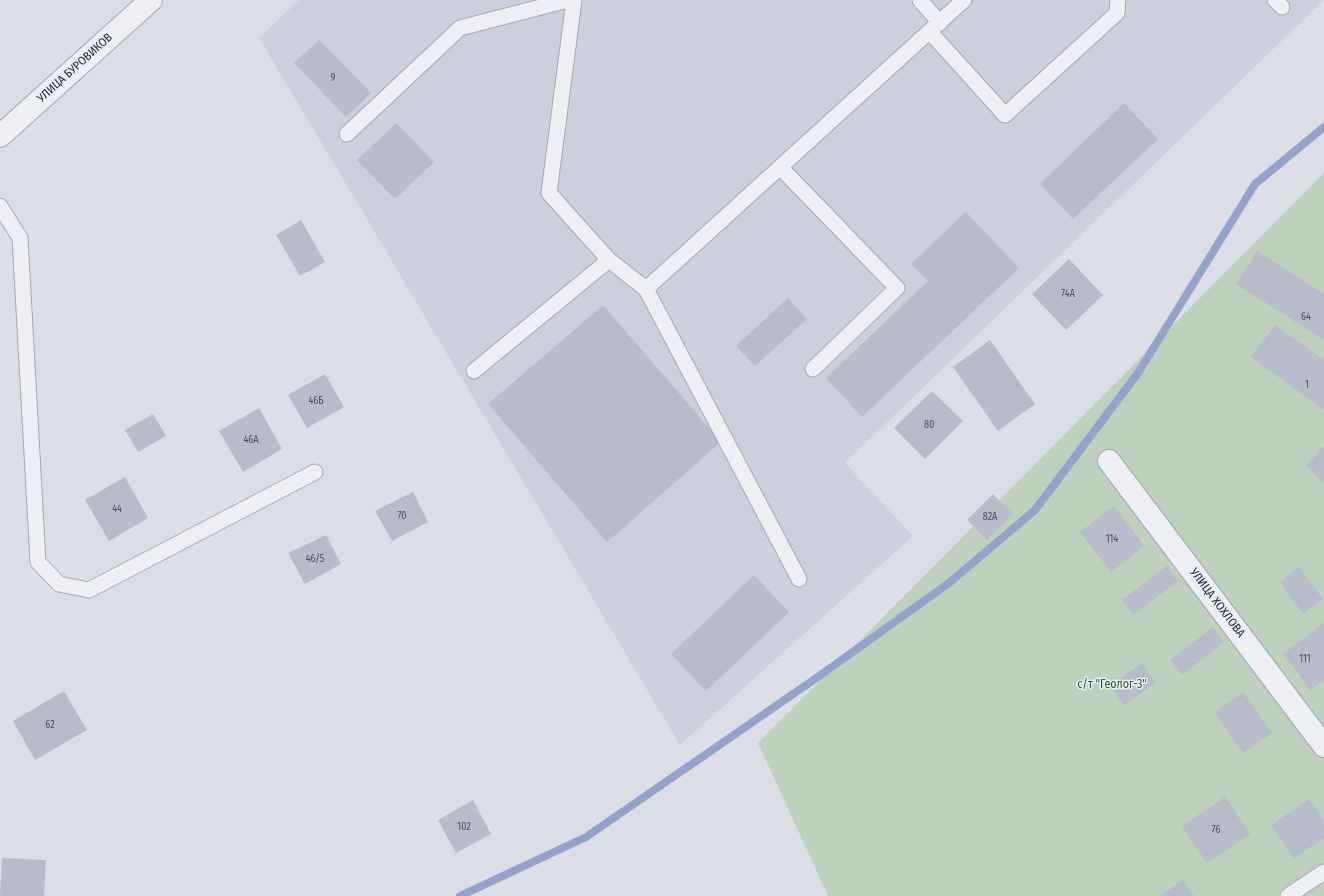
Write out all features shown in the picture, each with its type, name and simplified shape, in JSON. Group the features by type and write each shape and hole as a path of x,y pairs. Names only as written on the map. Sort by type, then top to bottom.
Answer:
{"street":[{"name":"УЛИЦА БУРОВИКОВ","path":"0,136 151,0"},
{"name":"УЛИЦА ХОХЛОВА","path":"1109,461 1324,746"}],"lane":[{"path":"347,134 460,28 568,0"},
{"path":"574,0 550,193 608,260 646,289 799,579"},
{"path":"920,0 935,27 1005,115 1118,13 1118,0"},
{"path":"646,289 781,168 964,0"},
{"path":"781,168 897,288 813,369"},
{"path":"0,206 20,238 38,562 59,584 89,590 315,472"},
{"path":"474,371 608,260"},
{"path":"1288,896 1324,872"}],"shaded area":[{"path":"299,0 1324,0 845,463 913,536 680,745 259,38"}],"green space":[{"name":"с/т \"Геолог-3\"","path":"1324,173 1324,896 828,896 758,743"}],"building":[{"path":"319,40 371,93 346,117 294,63"},
{"path":"1124,103 1158,139 1073,219 1040,184"},
{"path":"396,123 434,162 395,199 357,160"},
{"path":"966,212 1019,268 862,417 826,378 928,281 911,264"},
{"path":"301,220 325,262 300,276 276,235"},
{"path":"1257,251 1324,294 1324,340 1236,284"},
{"path":"1069,259 1103,295 1066,330 1032,294"},
{"path":"788,298 807,319 755,366 736,346"},
{"path":"603,305 721,442 607,542 488,404"},
{"path":"1275,325 1324,360 1324,410 1251,357"},
{"path":"990,340 1035,404 998,431 953,367"},
{"path":"325,374 344,407 307,428 288,395"},
{"path":"932,391 963,421 925,459 894,428"},
{"path":"259,408 282,449 243,472 219,431"},
{"path":"153,414 166,436 138,452 125,430"},
{"path":"1324,446 1324,483 1306,466"},
{"path":"125,477 148,518 109,541 85,500"},
{"path":"413,492 428,522 392,541 375,511"},
{"path":"993,494 1013,514 987,540 967,520"},
{"path":"1114,506 1144,546 1111,572 1080,532"},
{"path":"326,535 341,564 305,584 288,553"},
{"path":"1167,566 1178,581 1133,615 1122,600"},
{"path":"1299,567 1323,599 1303,614 1280,582"},
{"path":"754,575 789,612 706,691 671,654"},
{"path":"1324,623 1324,680 1310,690 1283,654"},
{"path":"1213,627 1224,642 1182,675 1170,660"},
{"path":"1142,663 1156,683 1124,705 1110,685"},
{"path":"64,691 87,730 35,760 13,721"},
{"path":"1243,692 1272,733 1243,753 1215,712"},
{"path":"1225,797 1250,834 1207,863 1182,826"},
{"path":"1309,799 1324,820 1324,838 1294,858 1271,825"},
{"path":"473,800 491,834 456,853 438,820"},
{"path":"2,858 46,860 44,896 0,896"},
{"path":"1183,880 1194,896 1160,896"}],"waterway":[{"path":"460,896 586,837 815,679 949,583 1035,510 1138,373 1255,184 1324,127"}]}
